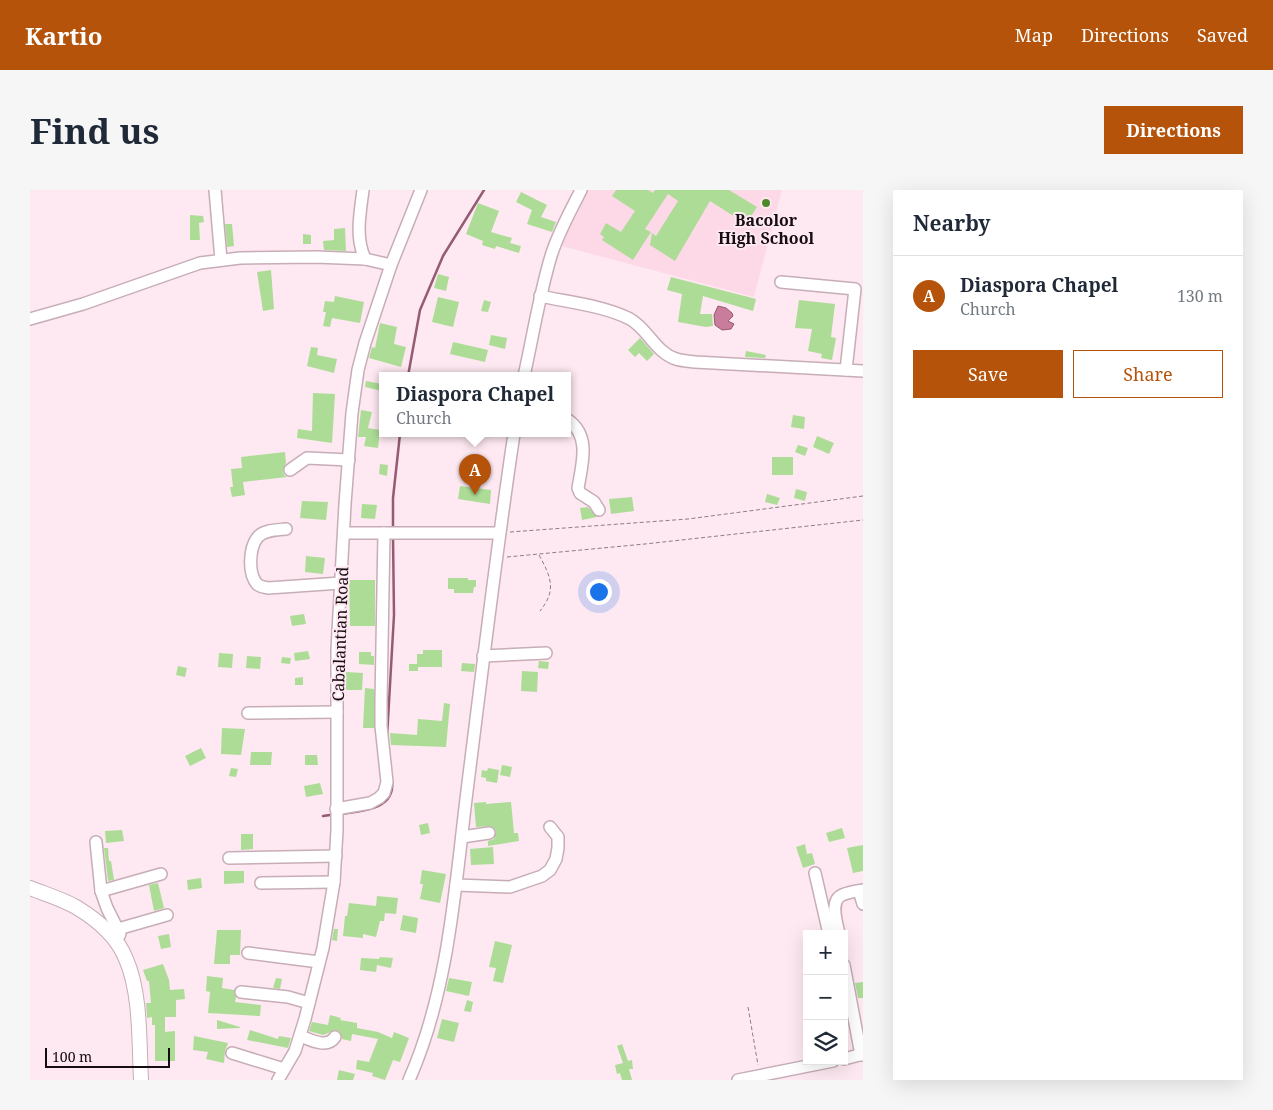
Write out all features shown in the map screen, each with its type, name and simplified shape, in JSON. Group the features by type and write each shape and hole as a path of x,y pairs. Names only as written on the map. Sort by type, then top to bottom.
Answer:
{"main road":[{"path":"30,888 76,907 117,935 126,957 134,988 141,1080"}],"street":[{"path":"215,190 221,260"},
{"path":"363,190 359,220 359,242 366,259"},
{"name":"Cabalantian Road","path":"278,1080 295,1051 300,1036 319,962 334,882 336,856 337,650 352,413 358,370 391,265 421,190"},
{"path":"525,372 540,296 551,255 563,224 581,190"},
{"path":"30,319 83,304 200,263 271,257 366,259 391,265"},
{"path":"781,282 859,289 846,370"},
{"path":"540,296 594,307 631,320 640,327 661,351 676,359 695,362 863,371"},
{"path":"571,423 576,427 584,452 578,488 580,493 594,502 599,510"},
{"path":"409,1080 429,1025 441,975 456,885 499,533 514,437"},
{"path":"290,470 308,458 349,460"},
{"path":"286,529 270,530 257,537 252,546 251,567 256,582 260,586 268,588 341,583"},
{"path":"344,533 499,533"},
{"path":"336,809 370,803 384,793 387,782 381,726 386,533"},
{"path":"484,656 546,653"},
{"path":"248,713 337,712"},
{"path":"456,885 510,887 542,876 550,870 556,859 558,848 558,837 550,827"},
{"path":"462,836 489,833"},
{"path":"96,842 101,891 117,935 167,915"},
{"path":"229,858 336,856"},
{"path":"815,873 828,930"},
{"path":"101,891 162,874"},
{"path":"261,883 334,882"},
{"path":"838,930 836,900 841,895 861,890 863,904"},
{"path":"248,953 319,962"},
{"path":"846,975 862,1054 848,1057"},
{"path":"241,992 288,997 308,1003"},
{"path":"848,1018 857,1035"},
{"path":"300,1036 324,1044 332,1042 335,1037"},
{"path":"232,1053 284,1070"},
{"path":"738,1080 814,1065"}],"path":[{"path":"499,533 688,519 863,496"},
{"path":"497,558 863,520"},
{"path":"539,554 547,571 551,593 548,601 540,611"},
{"path":"748,1007 760,1076"}],"shaded area":[{"path":"588,190 782,190 754,297 558,245"},
{"path":"718,306 726,308 732,313 733,316 728,321 734,324 731,329 722,330 715,325 714,315"}],"building":[{"path":"616,190 648,190 653,193 655,190 729,190 757,207 746,224 710,201 675,261 650,245 652,233 656,236 678,201 668,194 645,229 651,232 633,260 602,240 604,237 600,234 606,223 621,232 635,211 612,196"},
{"path":"521,192 547,205 541,217 556,222 552,232 527,224 532,210 516,202"},
{"path":"478,203 499,211 491,232 512,238 510,243 521,246 519,253 496,246 495,249 482,245 483,241 466,234"},
{"path":"190,215 203,216 204,222 199,223 200,240 190,240"},
{"path":"225,224 232,224 234,246 227,247"},
{"path":"345,228 346,251 324,250 323,241 334,240 334,229"},
{"path":"303,234 311,235 311,244 303,244"},
{"path":"271,270 274,309 263,311 257,272"},
{"path":"438,274 449,277 446,291 434,288"},
{"path":"671,277 756,299 753,311 703,296 700,314 712,314 713,326 706,327 678,322 682,294 667,290"},
{"path":"335,296 364,302 360,323 332,318 330,327 323,326 326,312 323,312 325,301 334,302"},
{"path":"438,297 459,302 453,327 432,322"},
{"path":"484,300 491,302 488,312 481,311"},
{"path":"799,300 835,304 831,337 836,338 832,360 821,358 822,354 808,351 812,329 795,328"},
{"path":"380,323 397,327 394,344 406,347 401,367 369,358 372,347 375,348"},
{"path":"491,335 507,338 505,349 489,345"},
{"path":"640,338 654,354 647,361 639,353 635,357 628,350"},
{"path":"453,342 488,350 485,362 450,354"},
{"path":"311,347 318,348 317,355 337,359 334,373 307,366"},
{"path":"746,351 766,355 765,358 745,357"},
{"path":"366,381 379,383 379,390 365,387"},
{"path":"313,393 335,394 332,443 297,438 298,429 312,431"},
{"path":"361,410 372,412 368,428 379,430 378,448 364,446 366,437 358,437"},
{"path":"793,415 805,417 804,429 791,427"},
{"path":"817,436 834,443 829,454 813,447"},
{"path":"798,445 808,448 805,456 795,452"},
{"path":"285,452 286,463 283,470 284,475 287,477 243,482 245,495 232,497 230,487 233,487 231,469 242,468 241,457"},
{"path":"772,457 793,457 793,475 772,475"},
{"path":"380,464 388,465 387,476 379,474"},
{"path":"460,486 491,490 490,504 458,499"},
{"path":"796,489 807,492 805,501 794,498"},
{"path":"767,494 780,498 777,505 765,502"},
{"path":"632,497 634,511 611,514 609,499"},
{"path":"302,501 328,502 326,520 300,518"},
{"path":"362,504 377,505 375,519 361,518"},
{"path":"588,507 597,517 582,520 580,508"},
{"path":"306,556 325,558 323,574 305,572"},
{"path":"448,578 476,580 476,587 474,587 473,593 454,593 454,589 448,589"},
{"path":"349,580 375,580 375,626 350,626"},
{"path":"304,614 306,624 292,626 290,616"},
{"path":"423,650 442,650 442,667 418,667 418,671 409,671 409,664 417,664 417,654 423,654"},
{"path":"308,651 310,659 295,661 294,653"},
{"path":"359,652 371,652 371,656 374,656 374,665 359,664"},
{"path":"219,653 233,654 232,668 218,667"},
{"path":"247,656 261,657 260,669 246,668"},
{"path":"282,657 291,658 290,664 281,663"},
{"path":"539,661 549,662 548,669 538,668"},
{"path":"462,663 475,664 474,672 461,671"},
{"path":"178,666 187,668 185,677 176,675"},
{"path":"522,671 538,672 537,692 521,691"},
{"path":"346,672 363,673 362,690 344,690"},
{"path":"303,677 303,685 295,685 295,678"},
{"path":"365,688 374,689 374,728 363,728"},
{"path":"444,703 450,704 446,747 391,745 390,733 417,735 418,719 442,721"},
{"path":"222,728 245,729 241,755 221,754"},
{"path":"201,748 206,758 190,766 185,756"},
{"path":"251,752 272,752 271,765 250,765"},
{"path":"305,755 317,755 318,765 305,765"},
{"path":"502,765 512,767 510,777 500,775"},
{"path":"231,768 238,769 236,777 229,776"},
{"path":"488,768 499,770 497,783 486,781 486,778 481,777 482,770 487,771"},
{"path":"320,783 323,794 306,797 304,786"},
{"path":"486,802 486,804 511,802 514,833 518,833 519,841 488,846 488,841 494,839 496,831 491,826 476,827 474,803"},
{"path":"428,823 430,833 421,835 419,825"},
{"path":"842,828 845,838 829,842 826,833"},
{"path":"122,830 124,841 106,843 105,831"},
{"path":"241,834 253,834 253,849 241,850"},
{"path":"805,844 807,854 812,853 815,864 803,868 796,847"},
{"path":"863,845 863,871 853,873 847,848"},
{"path":"493,847 494,864 471,865 470,849"},
{"path":"104,848 108,848 114,880 108,881"},
{"path":"422,870 446,874 440,903 420,899 423,884 420,884"},
{"path":"224,871 244,871 244,883 224,884"},
{"path":"201,878 202,888 188,890 187,880"},
{"path":"158,883 164,908 154,911 149,885"},
{"path":"377,896 398,898 396,914 385,913 384,921 380,921 376,937 363,934 363,938 343,936 345,916 347,916 349,903 376,906"},
{"path":"403,915 418,918 416,933 400,930"},
{"path":"334,929 338,929 337,941 332,940"},
{"path":"217,930 241,930 240,955 230,955 230,964 214,964"},
{"path":"169,934 171,947 161,949 158,936"},
{"path":"495,941 512,945 503,983 493,981 496,968 489,967"},
{"path":"380,957 393,958 391,968 377,965 376,972 360,970 361,958 379,959"},
{"path":"163,964 169,980 170,990 184,989 185,999 176,1000 176,1017 165,1017 165,1032 175,1031 175,1061 155,1061 155,1025 152,1025 152,1017 147,1018 146,1003 151,1003 149,981 147,981 143,970"},
{"path":"207,976 223,978 222,988 234,990 235,1002 261,1005 260,1016 208,1013 210,992 206,991"},
{"path":"276,978 282,979 280,989 273,988"},
{"path":"449,978 472,982 469,996 446,991"},
{"path":"863,982 863,998 858,998 855,983"},
{"path":"467,1000 473,1002 471,1012 464,1011"},
{"path":"330,1015 341,1018 340,1020 357,1023 357,1028 378,1032 392,1038 394,1032 409,1038 400,1062 393,1060 385,1080 372,1076 373,1073 356,1069 357,1060 369,1062 378,1039 352,1034 351,1041 342,1039 340,1032 336,1030 323,1035 309,1031 312,1022 328,1025"},
{"path":"442,1019 459,1023 454,1042 437,1038"},
{"path":"217,1020 240,1027 240,1028 217,1029"},
{"path":"250,1030 278,1039 279,1036 291,1038 288,1048 247,1040"},
{"path":"194,1036 228,1043 224,1063 206,1059 208,1052 193,1050"},
{"path":"622,1044 628,1061 632,1060 633,1069 629,1069 632,1080 622,1080 620,1073 617,1074 615,1065 623,1063 617,1046"},
{"path":"339,1070 355,1074 353,1080 337,1080"}],"waterway":[{"path":"409,372 420,310 443,256 484,190"},
{"path":"393,529 393,498 400,437"},
{"path":"387,737 394,615 393,537"},
{"path":"341,814 367,810 382,804 388,798 392,782"},
{"path":"323,816 330,815"}],"place":[{"name":"Bacolor High School","path":"766,203"},
{"name":"Diaspora Chapel","path":"475,495"}]}
